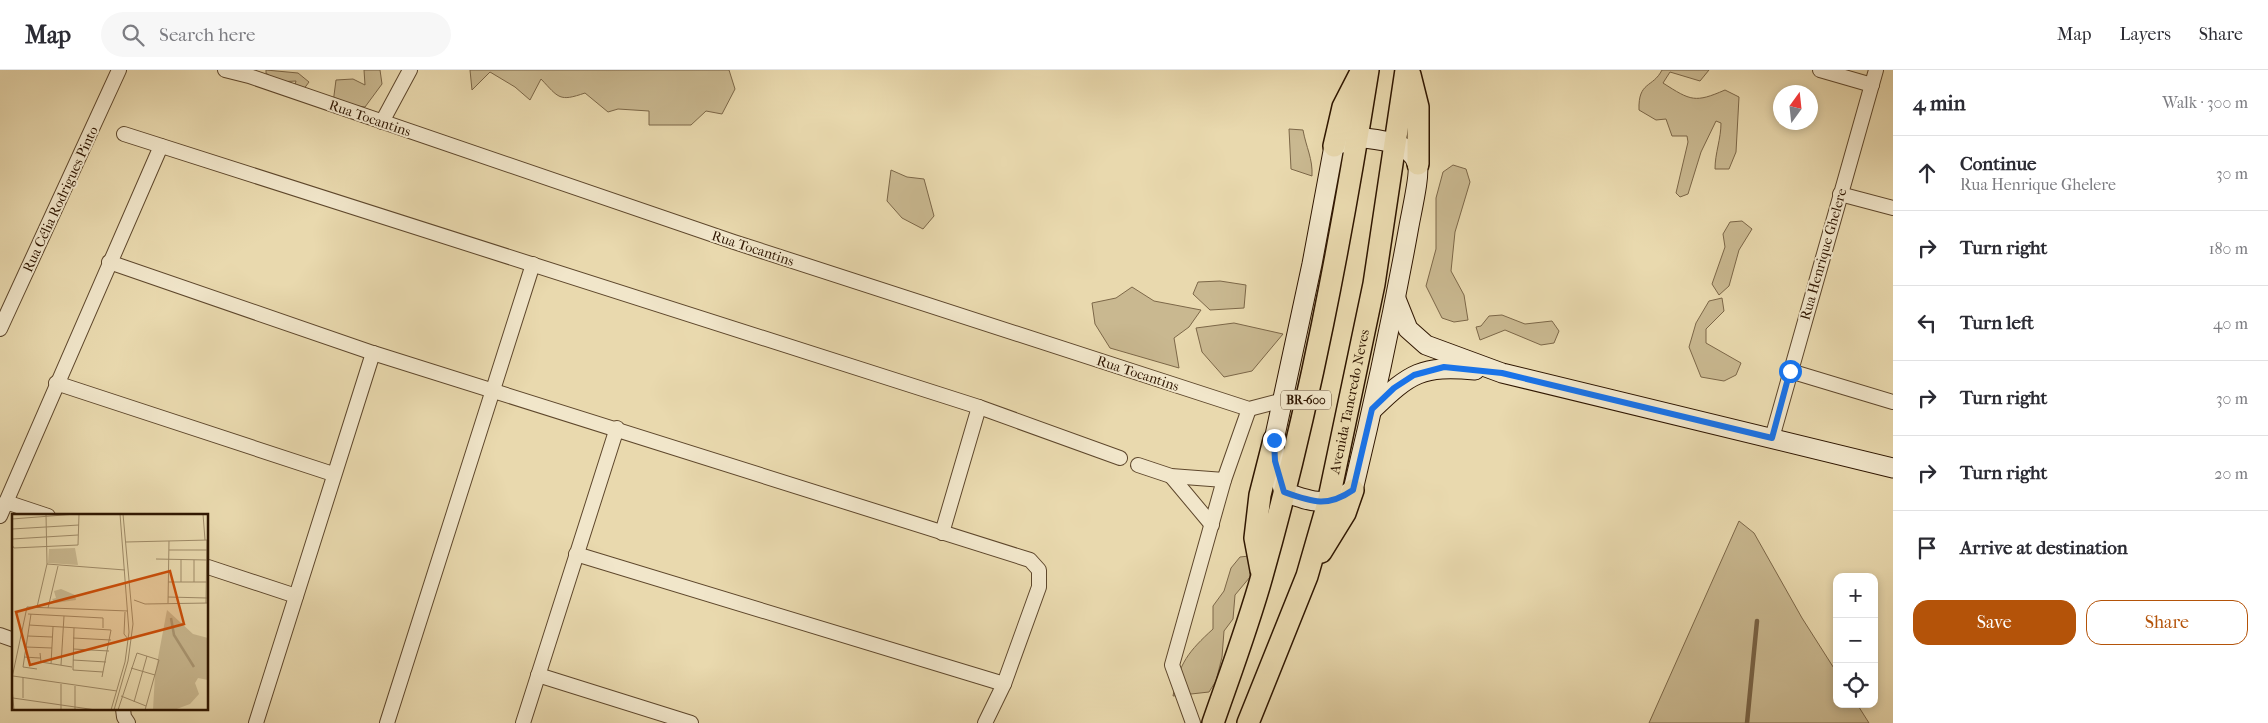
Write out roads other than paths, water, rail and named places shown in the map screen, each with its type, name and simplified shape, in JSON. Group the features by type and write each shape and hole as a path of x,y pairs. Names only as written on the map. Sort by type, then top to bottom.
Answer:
{"main road":[{"path":"1262,576 1255,538 1260,495 1284,400 1343,107 1362,70"},
{"name":"BR-600","path":"1214,723 1262,576 1284,492 1333,275 1368,70"},
{"path":"1307,576 1345,513 1353,490 1396,299 1418,164 1418,107 1408,70"},
{"name":"Avenida Tancredo Neves","path":"1248,723 1307,576 1328,503 1374,284 1408,70"},
{"path":"1334,146 1357,137 1396,143 1413,156 1418,164"},
{"path":"1396,299 1408,329 1426,345 1502,373 1893,468"},
{"path":"1372,409 1394,388 1414,375 1444,367 1502,373"},
{"path":"1274,440 1275,461 1284,492 1309,501 1328,503 1340,499 1353,490"}],"street":[{"name":"Rua Célia Rodrigues Pinto","path":"0,329 119,70"},
{"name":"Rua Tocantins","path":"225,70 251,73 382,122 734,242 1248,409"},
{"path":"382,122 410,70"},
{"path":"1820,70 1872,85"},
{"name":"Rua Henrique Ghelere","path":"1772,438 1876,70"},
{"path":"124,134 979,407 1120,458"},
{"path":"0,516 56,383 161,146"},
{"path":"1840,194 1893,208"},
{"path":"109,262 372,353 617,428 1030,560 1039,570 1039,587 1004,684 985,723"},
{"path":"387,723 533,264"},
{"path":"256,723 372,353"},
{"path":"1790,371 1893,402"},
{"path":"56,383 333,474"},
{"path":"1193,723 1172,665 1224,480 1248,409 1284,400"},
{"path":"942,533 979,407"},
{"path":"523,723 617,428"},
{"path":"1138,465 1171,476 1224,480"},
{"path":"1171,476 1212,525"},
{"path":"6,502 42,514"},
{"path":"576,554 1004,684"},
{"path":"209,567 296,596"},
{"path":"0,635 12,639"},
{"path":"538,674 691,723"},
{"path":"123,710 124,717 128,723"}],"waterway":[{"path":"1747,723 1757,621"}]}
